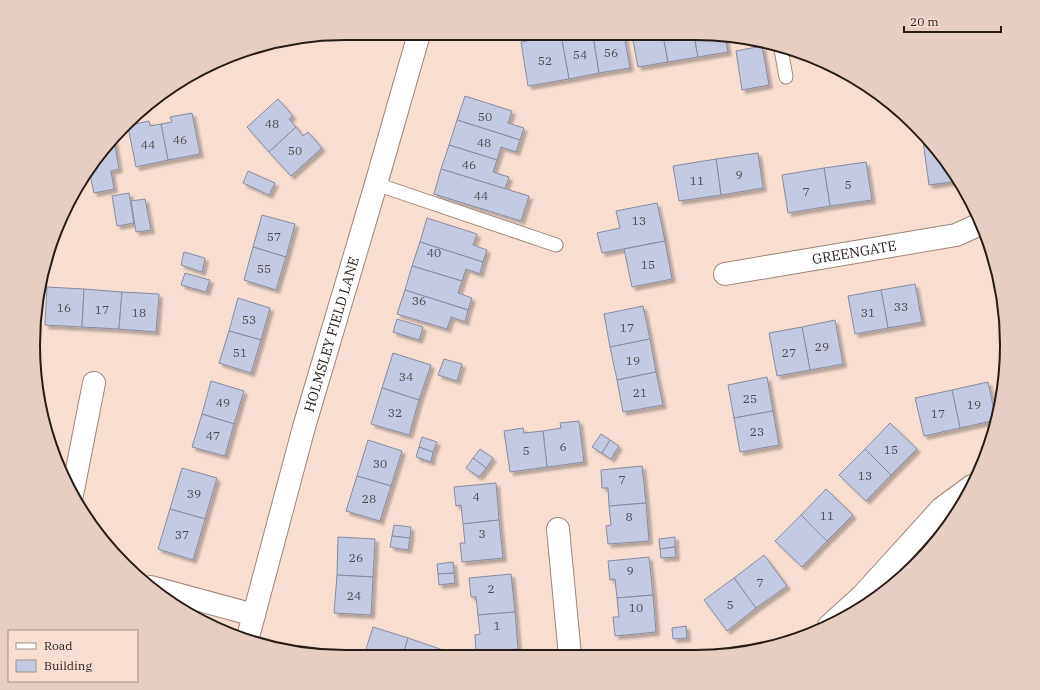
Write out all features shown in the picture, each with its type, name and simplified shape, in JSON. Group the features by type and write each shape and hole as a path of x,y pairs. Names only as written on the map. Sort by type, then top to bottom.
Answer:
{"street":[{"name":"HOLMSLEY FIELD LANE","path":"249,635 304,427 417,40"},
{"name":"GREENGATE","path":"725,274 956,235 976,226"},
{"path":"74,485 94,383"},
{"path":"866,597 942,508 961,494"},
{"path":"558,529 569,650"},
{"path":"164,591 254,615"}],"lane":[{"path":"782,52 786,77"},
{"path":"376,184 556,244"}],"building":[{"path":"532,40 562,40 569,79 528,86 521,42"},
{"path":"562,40 594,40 599,73 569,79"},
{"path":"594,40 625,40 630,68 599,73"},
{"path":"633,40 664,40 668,62 638,67"},
{"path":"664,40 695,40 698,57 668,62"},
{"path":"695,40 726,42 728,52 698,57"},
{"path":"758,47 762,48 769,85 742,90 736,51"},
{"path":"465,96 512,111 508,123 524,128 520,140 457,120"},
{"path":"278,99 293,116 289,119 296,127 269,152 247,127"},
{"path":"192,113 200,154 168,160 161,124 172,122 170,117"},
{"path":"457,120 520,140 516,152 501,147 497,160 449,145"},
{"path":"149,121 150,126 161,124 168,160 136,167 129,130 135,124"},
{"path":"296,127 303,136 308,132 322,148 291,176 269,152"},
{"path":"923,143 937,159 952,182 929,185"},
{"path":"115,145 119,169 111,171 114,189 94,193 91,177"},
{"path":"449,145 497,160 493,172 509,177 505,189 441,169"},
{"path":"758,153 763,188 721,195 716,159"},
{"path":"716,159 721,195 679,201 673,166"},
{"path":"866,162 872,200 830,206 824,168"},
{"path":"824,168 830,206 788,213 782,175"},
{"path":"441,169 529,196 521,221 434,194"},
{"path":"248,171 275,183 269,195 243,183"},
{"path":"129,193 134,223 117,226 112,196"},
{"path":"145,199 151,230 136,232 131,201"},
{"path":"657,203 665,241 602,253 597,233 620,228 616,211"},
{"path":"262,215 295,224 286,257 253,247"},
{"path":"427,218 477,234 473,245 487,250 483,262 420,242"},
{"path":"665,241 672,279 632,287 624,249"},
{"path":"420,242 483,262 480,274 466,269 462,281 412,266"},
{"path":"253,247 286,257 276,290 244,280"},
{"path":"184,252 205,258 202,272 181,265"},
{"path":"412,266 462,281 458,293 472,298 468,310 405,290"},
{"path":"185,273 210,280 206,292 181,285"},
{"path":"915,284 922,322 888,328 881,290"},
{"path":"47,287 84,289 82,327 45,325"},
{"path":"84,289 122,292 119,329 82,327"},
{"path":"405,290 468,310 465,322 451,317 447,329 397,314"},
{"path":"881,290 888,328 855,334 848,296"},
{"path":"122,292 159,294 156,332 119,329"},
{"path":"238,298 270,308 261,340 229,331"},
{"path":"643,306 650,339 610,347 604,314"},
{"path":"397,319 423,327 419,340 393,332"},
{"path":"835,320 843,364 810,370 802,327"},
{"path":"802,327 810,370 777,376 769,333"},
{"path":"229,331 261,340 251,373 219,363"},
{"path":"650,339 656,372 617,380 610,347"},
{"path":"393,353 431,365 419,400 382,388"},
{"path":"444,359 462,364 457,381 438,375"},
{"path":"656,372 663,405 623,412 617,380"},
{"path":"767,377 773,411 734,418 728,385"},
{"path":"211,381 244,391 234,424 202,414"},
{"path":"988,382 993,408 991,421 960,428 952,390"},
{"path":"382,388 419,400 409,435 371,424"},
{"path":"952,390 960,428 924,436 915,398"},
{"path":"773,411 779,445 740,452 734,418"},
{"path":"202,414 234,424 225,456 192,447"},
{"path":"579,421 584,462 547,467 543,431 561,428 560,423"},
{"path":"890,423 917,449 891,475 865,449"},
{"path":"523,428 524,433 543,431 547,467 510,472 504,431"},
{"path":"601,434 610,440 602,453 592,447"},
{"path":"422,437 437,442 433,452 419,447"},
{"path":"368,440 402,451 391,486 357,476"},
{"path":"610,440 619,446 611,459 602,453"},
{"path":"419,447 433,452 431,462 416,457"},
{"path":"480,449 493,458 486,468 473,458"},
{"path":"865,449 891,475 866,501 839,475"},
{"path":"473,458 486,468 479,477 466,468"},
{"path":"642,466 646,503 609,506 608,488 602,488 601,470"},
{"path":"182,468 217,478 205,519 170,509"},
{"path":"357,476 391,486 380,521 346,511"},
{"path":"496,483 499,520 463,524 461,505 456,506 454,487"},
{"path":"826,489 853,515 827,541 801,515"},
{"path":"646,503 649,541 608,544 606,526 611,525 609,506"},
{"path":"170,509 205,519 193,560 158,549"},
{"path":"801,515 827,541 802,567 775,541"},
{"path":"499,520 503,558 462,562 460,543 465,543 463,524"},
{"path":"394,525 411,527 410,538 392,536"},
{"path":"392,536 410,538 408,550 390,547"},
{"path":"338,537 375,539 373,577 337,575"},
{"path":"675,537 675,547 660,549 659,539"},
{"path":"675,547 676,557 661,558 660,549"},
{"path":"764,555 787,586 756,608 734,578"},
{"path":"649,557 653,595 617,598 615,579 610,580 608,561"},
{"path":"453,562 454,573 438,574 437,564"},
{"path":"454,573 455,583 439,585 438,574"},
{"path":"511,574 515,612 478,615 476,597 471,597 469,578"},
{"path":"337,575 373,577 371,615 334,613"},
{"path":"734,578 756,608 727,631 704,600"},
{"path":"653,595 656,632 615,636 613,617 619,617 617,598"},
{"path":"515,612 518,649 476,650 475,635 480,634 478,615"},
{"path":"686,626 687,638 673,639 672,628"},
{"path":"373,627 408,638 404,650 366,650"},
{"path":"408,638 443,650 404,650"}]}
